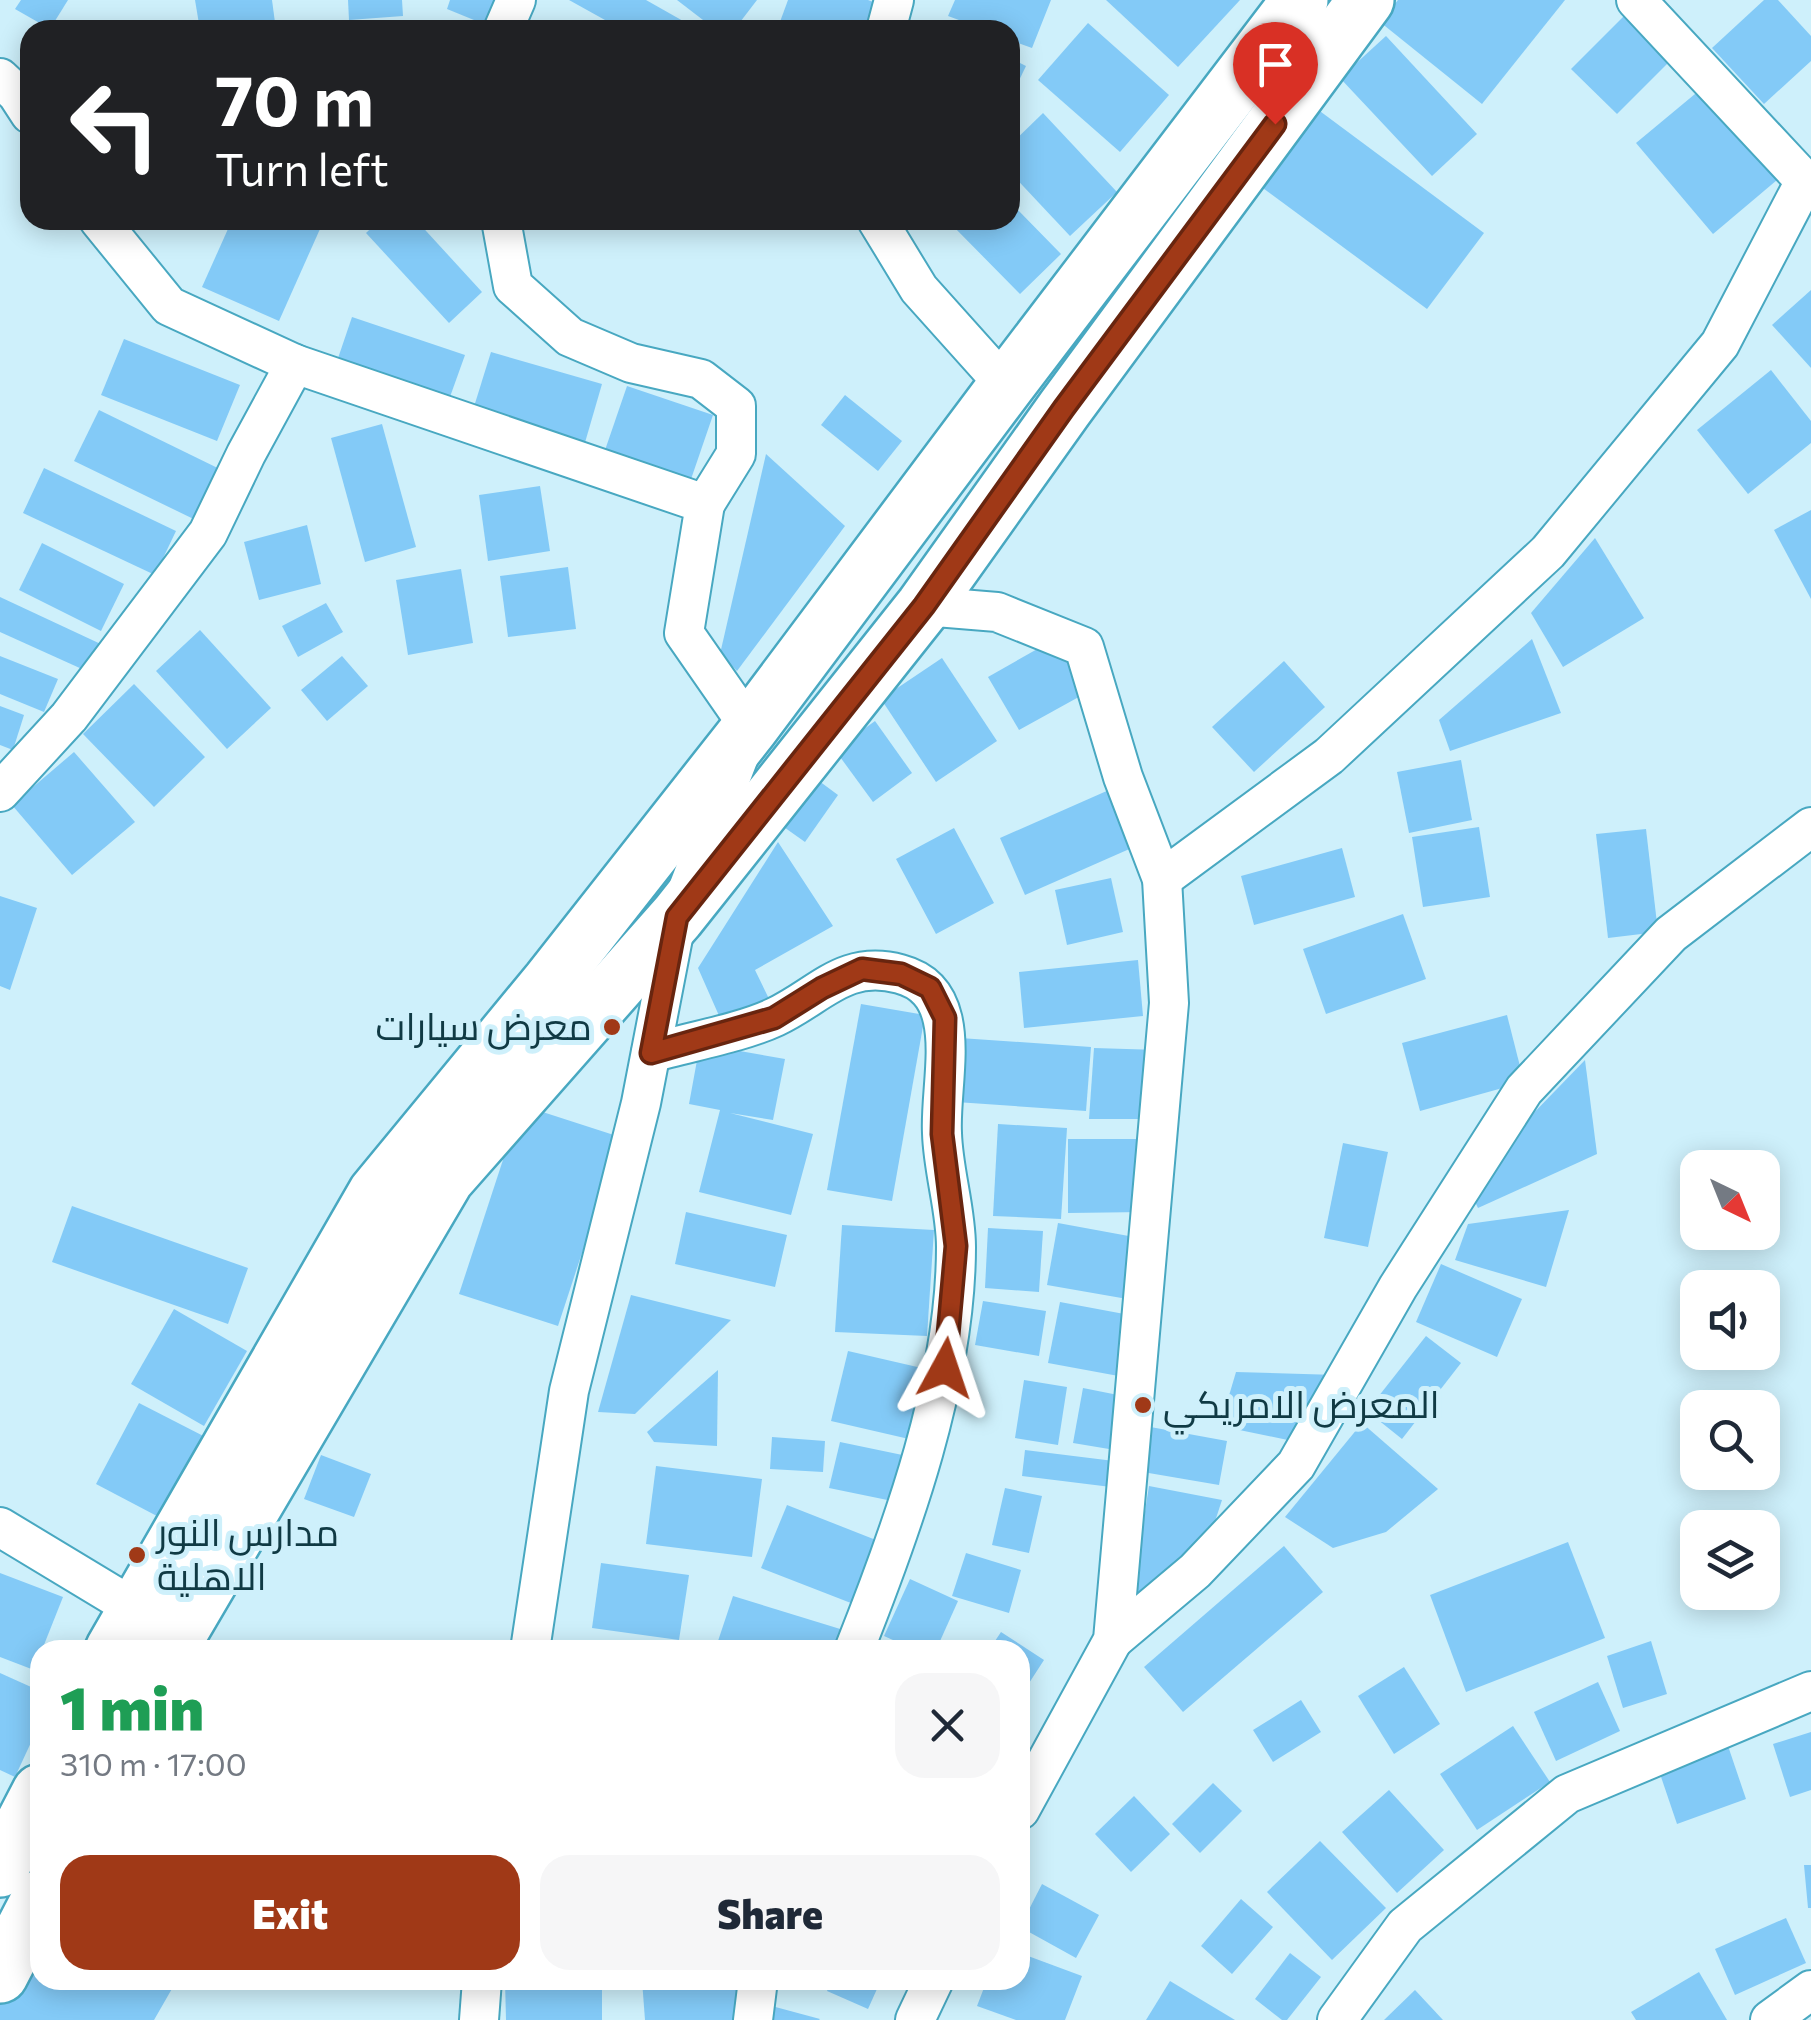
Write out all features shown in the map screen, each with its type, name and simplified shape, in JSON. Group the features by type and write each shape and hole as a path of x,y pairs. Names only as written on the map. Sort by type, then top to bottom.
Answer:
{"street":[{"path":"149,1636 376,1193 550,982 750,728 1300,0"},
{"path":"149,1636 446,1179 677,917 924,606 1064,408 1366,0"},
{"path":"1162,879 1329,756 1548,552 1720,344 1808,181 1636,0"},
{"path":"0,78 20,99"},
{"path":"107,230 169,306 295,364 705,504"},
{"path":"502,230 514,286 570,336 631,363 701,378 736,406 736,454 705,504 684,633 750,728"},
{"path":"884,230 918,289 1006,386"},
{"path":"0,792 69,717 208,533 295,364"},
{"path":"924,606 997,612 1084,647 1123,778 1162,879 1169,1003 1113,1640"},
{"path":"532,1640 569,1391 651,1053 677,917 750,728"},
{"path":"1030,1792 1113,1640 1195,1571 1296,1465 1398,1288 1524,1090 1671,934 1811,827"},
{"path":"651,1053 774,1018 862,969 901,974 930,988 945,1018 942,1134 956,1246 945,1368 896,1544 858,1640"},
{"path":"0,1527 149,1636"},
{"path":"1337,2020 1405,1926 1566,1794 1811,1691"},
{"path":"0,1869 30,1811"},
{"path":"0,1975 30,1917"},
{"path":"479,2020 481,1990"},
{"path":"753,2020 757,1990"},
{"path":"915,2020 929,1990"},
{"path":"1770,2020 1811,1990"}],"building":[{"path":"21,0 68,0 56,20 34,20 15,9"},
{"path":"195,0 272,0 275,20 198,20"},
{"path":"348,0 402,0 403,16 349,20"},
{"path":"450,0 508,0 500,20 474,20 447,9"},
{"path":"569,0 646,0 681,20 605,20"},
{"path":"677,0 757,0 742,20 703,20"},
{"path":"788,0 868,0 886,7 881,20 781,20"},
{"path":"955,0 1051,0 1032,48 1020,44 1020,20 959,20 948,16"},
{"path":"1106,0 1240,0 1178,67"},
{"path":"1398,0 1565,0 1482,104 1380,22"},
{"path":"1764,0 1778,0 1811,36 1811,61 1764,104 1712,48"},
{"path":"1628,12 1674,57 1617,114 1571,69"},
{"path":"1088,23 1169,95 1120,152 1038,80"},
{"path":"1386,36 1477,134 1432,176 1340,78"},
{"path":"1701,89 1777,180 1713,234 1636,143"},
{"path":"1309,103 1484,233 1427,309 1252,180"},
{"path":"1043,113 1117,192 1070,236 1020,183 1020,135"},
{"path":"1020,212 1061,254 1020,294 957,230 1020,230"},
{"path":"228,230 320,230 279,321 202,287"},
{"path":"425,230 482,292 449,323 366,233"},
{"path":"1811,290 1811,368 1772,325"},
{"path":"352,317 465,355 446,408 334,370"},
{"path":"124,339 240,385 217,441 101,395"},
{"path":"491,352 602,384 584,446 472,413"},
{"path":"1771,370 1811,421 1811,443 1748,494 1697,430"},
{"path":"627,386 713,415 689,485 603,456"},
{"path":"845,395 902,441 878,471 821,425"},
{"path":"99,410 232,475 208,526 74,461"},
{"path":"382,424 416,547 365,562 331,438"},
{"path":"766,454 845,526 737,671 720,654"},
{"path":"44,468 176,531 155,575 23,513"},
{"path":"540,486 550,551 488,561 479,495"},
{"path":"1811,510 1811,599 1774,530"},
{"path":"307,525 321,584 259,600 244,542"},
{"path":"1595,538 1644,618 1563,667 1531,613"},
{"path":"42,543 124,584 101,631 19,590"},
{"path":"568,567 576,629 508,637 500,576"},
{"path":"461,569 473,643 408,655 396,580"},
{"path":"0,597 105,646 93,674 0,632"},
{"path":"326,603 343,632 298,657 282,626"},
{"path":"200,630 271,708 227,749 156,671"},
{"path":"1055,639 1086,693 1019,730 988,677"},
{"path":"1532,639 1561,713 1450,751 1439,720"},
{"path":"0,656 58,679 44,712 0,694"},
{"path":"342,656 368,686 327,721 301,690"},
{"path":"942,658 997,741 936,782 881,699"},
{"path":"1284,661 1325,707 1254,772 1212,727"},
{"path":"134,684 205,757 154,807 83,734"},
{"path":"0,706 24,715 13,750 0,745"},
{"path":"875,721 912,773 873,802 835,750"},
{"path":"74,752 135,822 72,875 12,805"},
{"path":"1461,760 1472,820 1409,833 1397,772"},
{"path":"815,778 838,795 805,842 781,825"},
{"path":"1118,786 1143,843 1025,895 1000,838"},
{"path":"1479,827 1490,897 1423,907 1412,837"},
{"path":"954,828 994,903 936,934 896,859"},
{"path":"1646,829 1658,932 1608,938 1596,834"},
{"path":"778,842 833,926 755,970 772,1005 724,1027 698,968"},
{"path":"1342,848 1355,897 1254,925 1241,876"},
{"path":"1111,878 1123,932 1067,945 1055,890"},
{"path":"0,896 37,908 10,990 0,986"},
{"path":"1403,914 1426,979 1326,1014 1303,949"},
{"path":"1138,960 1143,1016 1024,1028 1019,972"},
{"path":"861,1004 925,1015 892,1201 827,1190"},
{"path":"1507,1015 1524,1082 1420,1111 1402,1043"},
{"path":"960,1038 1091,1047 1086,1111 956,1102"},
{"path":"700,1044 785,1059 773,1120 730,1113 813,1134 791,1215 699,1192 720,1110 689,1104"},
{"path":"1094,1048 1159,1050 1156,1119 1089,1119"},
{"path":"1585,1060 1597,1154 1478,1208 1466,1183"},
{"path":"521,1105 620,1137 558,1326 459,1294"},
{"path":"998,1124 1067,1128 1061,1219 993,1216"},
{"path":"1068,1139 1146,1139 1145,1212 1068,1213"},
{"path":"1343,1143 1388,1152 1368,1247 1324,1238"},
{"path":"72,1206 248,1268 228,1324 52,1262"},
{"path":"1569,1210 1546,1287 1455,1260 1468,1224"},
{"path":"686,1212 787,1235 775,1287 675,1264"},
{"path":"1058,1223 1145,1239 1133,1300 1047,1285"},
{"path":"842,1225 934,1230 927,1336 835,1332"},
{"path":"988,1228 1043,1231 1039,1292 985,1288"},
{"path":"1441,1264 1522,1299 1497,1357 1416,1322"},
{"path":"631,1295 731,1320 635,1414 598,1412"},
{"path":"983,1301 1046,1311 1039,1356 975,1345"},
{"path":"1060,1302 1135,1316 1124,1377 1048,1363"},
{"path":"174,1309 247,1351 204,1426 131,1384"},
{"path":"1426,1336 1461,1363 1402,1439 1367,1411"},
{"path":"848,1351 939,1372 922,1442 831,1421"},
{"path":"718,1370 717,1446 654,1442 647,1432"},
{"path":"1236,1372 1337,1375 1302,1443 1220,1426"},
{"path":"1024,1380 1067,1387 1058,1445 1015,1438"},
{"path":"1083,1388 1118,1395 1109,1449 1073,1443"},
{"path":"139,1403 217,1443 174,1525 96,1484"},
{"path":"1362,1423 1438,1489 1386,1532 1333,1548 1285,1517"},
{"path":"1145,1426 1227,1441 1219,1485 1137,1471"},
{"path":"772,1437 825,1441 823,1472 770,1469"},
{"path":"840,1442 912,1457 902,1503 829,1488"},
{"path":"1025,1450 1114,1461 1111,1487 1022,1476"},
{"path":"321,1455 371,1474 354,1517 304,1499"},
{"path":"656,1466 762,1479 752,1557 646,1544"},
{"path":"1149,1486 1222,1500 1203,1558 1131,1601"},
{"path":"1005,1488 1042,1496 1029,1553 992,1545"},
{"path":"787,1505 881,1542 856,1605 761,1568"},
{"path":"1568,1542 1605,1638 1466,1692 1430,1595"},
{"path":"1284,1546 1323,1592 1183,1712 1144,1667"},
{"path":"966,1553 1021,1570 1009,1613 952,1596"},
{"path":"601,1563 689,1575 679,1640 592,1628"},
{"path":"0,1573 63,1597 46,1640 30,1640 30,1668 0,1657"},
{"path":"910,1579 958,1601 940,1640 893,1640 884,1636"},
{"path":"733,1596 850,1632 847,1640 718,1640"},
{"path":"1001,1632 1013,1640 996,1640"},
{"path":"1651,1641 1667,1694 1623,1708 1607,1656"},
{"path":"1030,1651 1044,1660 1030,1682"},
{"path":"1404,1667 1440,1724 1394,1754 1358,1696"},
{"path":"0,1673 30,1686 30,1745 15,1777 0,1770"},
{"path":"1598,1682 1620,1731 1556,1761 1534,1712"},
{"path":"1301,1700 1321,1732 1273,1762 1253,1730"},
{"path":"1513,1726 1550,1782 1477,1830 1440,1774"},
{"path":"1811,1732 1811,1790 1790,1797 1773,1744"},
{"path":"1726,1740 1746,1799 1677,1824 1657,1765"},
{"path":"1213,1783 1242,1811 1200,1853 1172,1824"},
{"path":"1389,1790 1444,1850 1397,1893 1342,1832"},
{"path":"1134,1796 1170,1834 1131,1872 1095,1834"},
{"path":"1320,1841 1386,1908 1332,1960 1267,1892"},
{"path":"1804,1865 1811,1865 1811,1908 1808,1908"},
{"path":"1042,1884 1099,1915 1076,1958 1030,1933 1030,1907"},
{"path":"1241,1899 1273,1927 1232,1974 1201,1946"},
{"path":"1786,1918 1806,1963 1735,1995 1715,1949"},
{"path":"30,1938 30,1990 171,1990 154,2020 0,2020 0,1991"},
{"path":"1290,1953 1321,1977 1287,2020 1282,2020 1255,1999"},
{"path":"1030,1957 1082,1976 1065,2020 1016,2020 977,2006 983,1990 1030,1990"},
{"path":"1699,1972 1727,2020 1636,2020 1631,2012"},
{"path":"1170,1981 1235,2020 1146,2020"},
{"path":"505,1990 602,1990 602,2020 506,2020"},
{"path":"643,1990 738,1990 740,2020 645,2020"},
{"path":"827,1990 877,1990 868,2009"},
{"path":"1415,1990 1443,2020 1384,2020"},
{"path":"768,2005 820,2019 764,2020"}],"place":[{"name":"معرض سيارات","path":"612,1027"},
{"name":"المعرض الامريكي","path":"1143,1405"},
{"name":"مدارس النور الاهلية","path":"137,1555"}],"route":[{"path":"945,1368 956,1246 942,1134 945,1018 930,988 901,974 862,969 774,1018 651,1053 677,917 924,606 1064,408 1275,124"}]}
